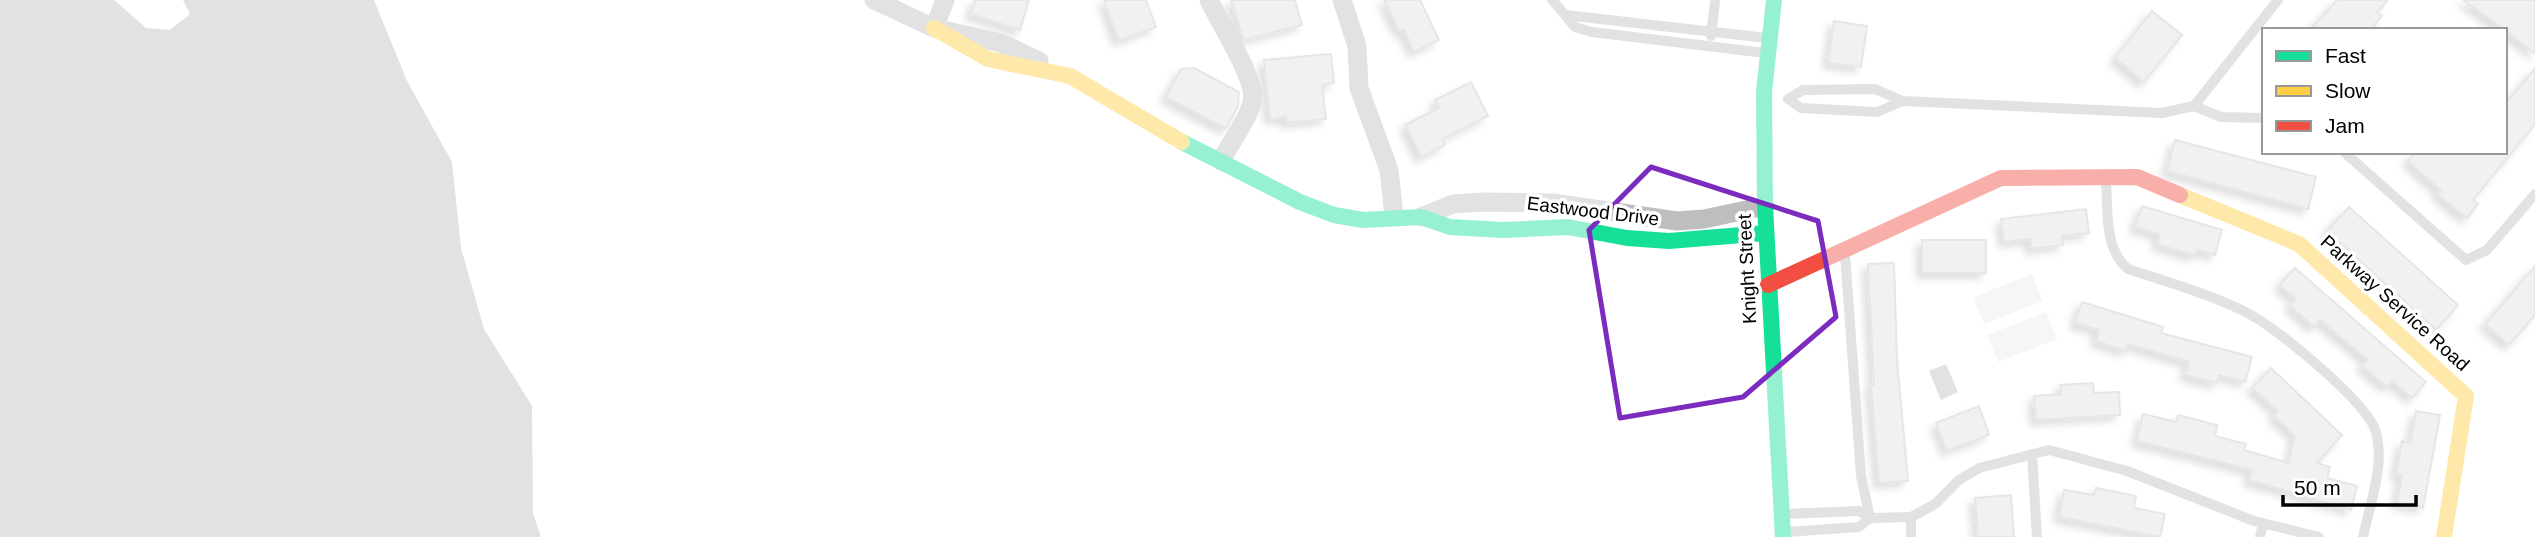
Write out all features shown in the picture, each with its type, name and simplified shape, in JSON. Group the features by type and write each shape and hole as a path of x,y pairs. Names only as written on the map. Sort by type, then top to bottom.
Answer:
{"street":[{"name":"Eastwood Drive","path":"874,0 934,28 1000,43 1070,76 1300,202 1334,215 1363,220 1394,216 1421,217 1450,227 1517,230 1553,226 1627,239 1669,241 1766,233"},
{"path":"934,28 945,0"},
{"path":"1209,0 1229,43 1250,75 1252,87 1252,103 1221,161"},
{"path":"1342,0 1357,46 1359,88 1389,170 1394,216"},
{"name":"Knight Street","path":"1774,0 1767,46 1764,99 1765,206 1782,535"},
{"name":"Parkway Service Road","path":"1768,285 2001,178 2137,177 2299,244 2466,396 2444,537"},
{"name":"Eastwood Drive","path":"1421,217 1453,204 1483,202 1553,204 1677,220 1704,219 1765,206"}],"lane":[{"path":"1552,0 1575,27 1592,32 1709,47 1767,46"},
{"path":"1702,0 1715,1 1709,47"},
{"path":"2194,106 2278,0"},
{"path":"1565,15 1712,32 1767,46"},
{"path":"1764,99 1788,99 1803,90 1875,89 1903,101 2162,113 2194,106 2221,117 2262,118"},
{"path":"1788,99 1801,108 1877,113 1903,101"},
{"path":"2346,154 2466,260 2487,250 2535,194"},
{"path":"2106,177 2111,242 2117,260 2128,269 2252,316 2336,383 2365,412 2376,429 2380,453 2363,537"},
{"path":"1845,250 1861,476 1870,517"},
{"path":"1781,514 1842,510 1858,511 1870,517 1911,517 1935,504 1959,480 1979,468 2049,450 2082,457 2263,523 2319,537"},
{"path":"2032,454 2037,537"},
{"path":"1782,535 1859,527 1870,517"},
{"path":"1911,517 1911,537"},
{"path":"2260,537 2263,523"}],"highlighted area":[{"path":"1651,167 1818,221 1836,317 1743,397 1620,418 1589,230"}],"shaded area":[{"path":"0,0 114,0 146,28 170,30 190,14 183,0 374,0 407,81 452,162 461,248 484,329 532,406 533,513 541,537 0,537"},
{"path":"2032,274 2043,301 1984,324 1973,297"},
{"path":"2046,312 2057,339 1998,362 1987,335"},
{"path":"1946,364 1958,392 1941,400 1929,371"}],"building":[{"path":"975,0 1029,0 1020,30 971,14"},
{"path":"1104,0 1146,0 1156,27 1119,41"},
{"path":"1231,0 1295,0 1302,25 1244,40"},
{"path":"1384,0 1420,0 1439,40 1414,52 1404,30 1400,32"},
{"path":"2337,0 2388,0 2377,12 2382,16 2372,28 2312,28"},
{"path":"2463,0 2535,0 2535,54 2507,32 2507,28 2502,28"},
{"path":"2152,11 2182,35 2144,82 2115,58"},
{"path":"1834,21 1867,26 1861,67 1828,63"},
{"path":"1331,54 1334,83 1322,85 1326,119 1286,123 1286,117 1270,119 1264,60"},
{"path":"1194,68 1239,92 1238,106 1226,129 1166,97 1181,69"},
{"path":"2535,68 2535,124 2473,200 2478,204 2467,218 2438,195 2441,191 2408,161 2413,154 2507,154 2507,102"},
{"path":"1471,82 1488,116 1442,139 1445,145 1421,157 1405,125 1439,108 1435,100"},
{"path":"2175,140 2316,177 2308,209 2167,171"},
{"path":"2142,206 2222,230 2215,255 2197,250 2195,256 2157,244 2160,235 2135,227"},
{"path":"2349,207 2458,305 2436,330 2327,231"},
{"path":"2086,209 2089,233 2062,236 2063,245 2031,249 2030,239 2004,242 2001,219"},
{"path":"1922,240 1986,240 1986,273 1922,273"},
{"path":"1894,263 1897,361 1908,481 1879,483 1871,386 1874,385 1868,264"},
{"path":"2535,266 2535,315 2509,345 2485,324"},
{"path":"2295,268 2426,382 2412,398 2392,381 2387,387 2362,366 2368,360 2320,320 2314,327 2290,306 2296,299 2279,285"},
{"path":"2082,302 2163,327 2161,333 2252,357 2245,382 2219,375 2217,383 2185,375 2189,362 2128,344 2126,351 2096,341 2099,330 2075,323"},
{"path":"2271,368 2342,435 2317,463 2330,467 2327,478 2357,486 2351,510 2249,480 2252,470 2137,441 2143,414 2176,422 2178,415 2217,425 2215,436 2246,444 2244,450 2288,463 2295,436 2274,416 2278,411 2252,388"},
{"path":"2093,383 2094,393 2119,392 2120,415 2036,420 2034,396 2061,394 2060,385"},
{"path":"1979,406 1989,435 1947,451 1936,423"},
{"path":"2416,411 2440,415 2423,508 2397,503 2402,475 2396,474 2402,441 2410,443"},
{"path":"2096,488 2136,496 2134,508 2165,514 2160,537 2059,517 2064,490 2094,495"},
{"path":"2011,495 2014,537 1978,537 1975,498"}],"traffic: fast":[{"path":"1774,0 1764,92 1765,206 1783,537"},
{"path":"1182,142 1300,202 1334,215 1363,220 1421,217 1450,227 1503,230 1568,227 1627,238 1669,241 1766,233"}],"traffic: slow":[{"path":"934,28 988,59 1070,76 1182,142"},
{"path":"2180,195 2299,244 2466,396 2444,537"}],"traffic: jam":[{"path":"1768,285 2001,178 2137,177 2180,195"}]}
